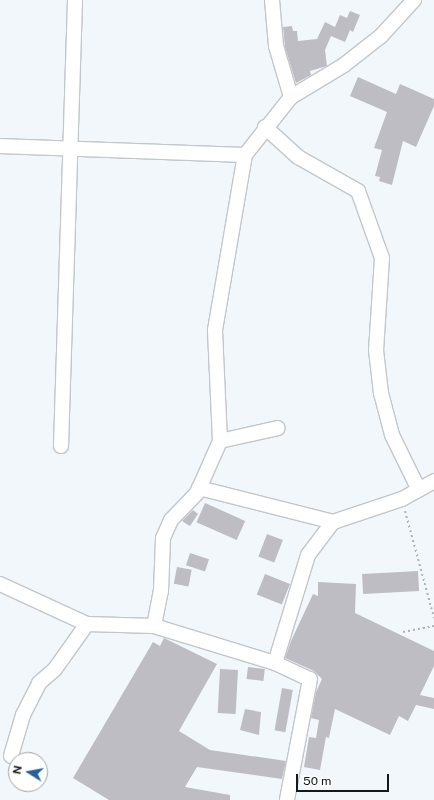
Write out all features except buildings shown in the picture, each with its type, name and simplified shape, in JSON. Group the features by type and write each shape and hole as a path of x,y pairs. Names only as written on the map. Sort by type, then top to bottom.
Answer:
{"street":[{"path":"62,446 72,149 75,0"},
{"path":"272,0 276,46 291,97"},
{"path":"154,626 161,591 163,538 171,520 199,488 220,441 215,330 245,155 265,127 291,97 344,65 381,36 414,0"},
{"path":"265,127 298,157 358,191 382,258 376,350 381,393 392,435 419,490"},
{"path":"0,146 245,155"},
{"path":"220,441 278,428"},
{"path":"199,488 333,522 402,499 434,481"},
{"path":"275,663 308,555 333,522"},
{"path":"0,584 87,624 154,626 275,663 310,679 287,800"},
{"path":"12,752 24,715 39,683 55,669 87,624"}],"path":[{"path":"402,499 434,618"},
{"path":"403,632 434,626"}]}
